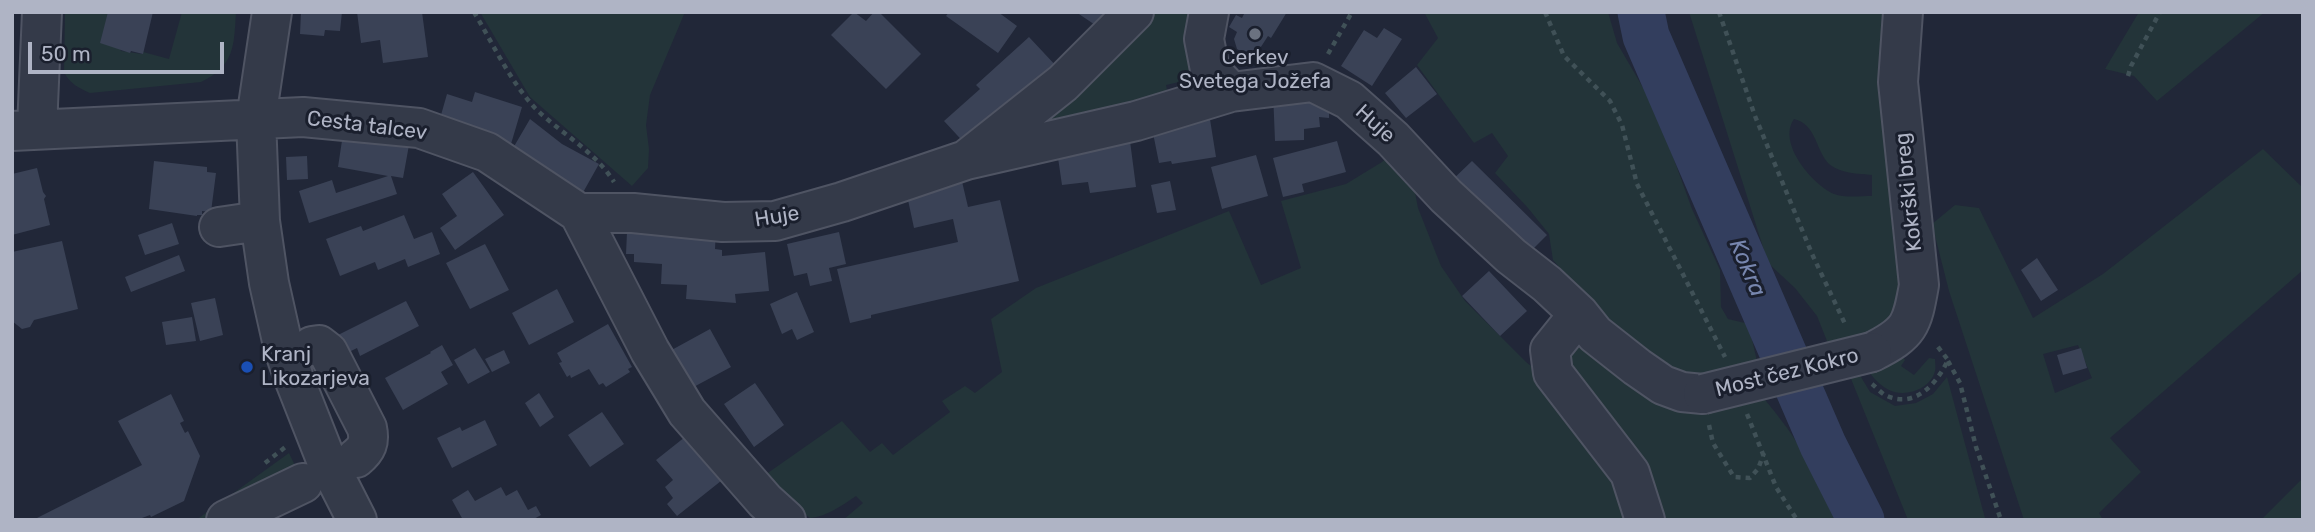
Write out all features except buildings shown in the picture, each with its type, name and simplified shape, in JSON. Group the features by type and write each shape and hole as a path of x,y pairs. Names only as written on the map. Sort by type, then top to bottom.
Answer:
{"street":[{"path":"25,129 42,12"},
{"path":"271,12 256,119 260,221 270,283 284,350 321,446 357,520"},
{"name":"Huje","path":"966,160 1063,83 1134,12"},
{"path":"1209,12 1204,39 1210,70 1231,92"},
{"name":"Kokrški breg","path":"1862,353 1893,342 1908,328 1919,285 1898,82 1903,12"},
{"name":"Huje","path":"579,213 633,213 723,222 775,221 842,202 966,160 1136,121 1231,92 1312,82 1349,100 1393,139 1446,195 1547,284 1579,314 1595,334 1663,385 1682,392 1703,394"},
{"name":"Cesta talcev","path":"25,129 303,117 419,128 487,152 579,213 650,351 687,412 765,501 786,520"},
{"path":"219,227 260,221"},
{"path":"1579,314 1550,350 1553,373 1630,473 1645,520"},
{"path":"312,346 319,345 328,352 367,428 369,439 365,450 356,458"},
{"name":"Most čez Kokro","path":"1703,394 1862,353"},
{"path":"226,520 303,483"}],"path":[{"path":"474,12 521,92 595,159 610,176 633,213"},
{"path":"1312,82 1352,12"},
{"path":"1545,12 1564,56 1610,102 1622,125 1637,184 1730,367"},
{"path":"1719,12 1755,116 1812,254 1886,396 1905,400 1924,393 1940,377 1948,360"},
{"path":"2128,76 2160,12"},
{"path":"1914,309 1960,383 1976,447 2001,520"},
{"path":"1703,394 1713,443 1734,477 1750,478 1758,469 1764,453"},
{"path":"1744,407 1776,487 1797,520"}],"shaded area":[{"path":"65,12 108,12 121,51 143,52 169,59 182,12 236,12 233,44 221,69 201,82 90,93 72,83 64,72"},
{"path":"480,12 685,12 650,95 646,125 648,168 632,186 530,97"},
{"path":"1144,12 1192,12 1199,78 1189,81 1191,89 1182,92 1179,82 1166,85 1168,95 1011,136"},
{"path":"1424,12 1608,12 1617,43 1656,110 1692,209 1720,270 1721,307 1728,319 1745,323 1751,335 1759,370 1707,382 1648,366 1553,260 1549,234 1495,173 1508,156 1492,133 1474,143 1417,65 1438,38"},
{"path":"1689,12 1886,12 1907,271 1892,329 1831,351 1817,316 1795,288 1768,263","holes":["1794,119 1811,131 1824,157 1832,166 1849,172 1872,175 1872,196 1834,194 1807,172 1793,151 1790,139"]},
{"path":"2139,12 2265,12 2157,101 2134,76 2105,69"},
{"path":"2263,149 2303,188 2303,270 2110,438 2141,472 2099,513 2103,520 2024,520 1949,291 1932,224 1955,205 1979,208 2033,318 2103,274","holes":["2078,345 2092,378 2055,393 2043,354"]},
{"path":"1392,153 1412,177 1418,208 1441,266 1465,301 1526,362 1562,391 1638,520 843,520 863,503 856,496 829,513 810,518 762,477 842,421 870,452 882,443 893,455 950,412 942,401 965,386 975,393 1002,372 991,319 1036,288 1229,211 1261,285 1301,268 1281,201 1346,184"},
{"path":"1571,337 1613,359 1755,387 1799,446 1837,520 1656,520 1571,366 1562,345"},
{"path":"1901,354 1905,360 1901,366 1914,375 1929,358 1935,359 1933,377 1923,387 1902,393 1889,390 1865,367"},
{"path":"1852,362 1870,392 1895,406 1916,403 1933,394 1947,377 1985,518 1908,520 1845,364"},
{"path":"289,453 300,476 207,520 196,520"},
{"path":"2303,478 2303,520 2261,520"}],"waterway":[{"name":"Kokra","path":"1641,12 1646,36 1823,445 1861,520"}],"place":[{"name":"Cerkev Svetega Jožefa","path":"1255,34"},
{"name":"Kranj Likozarjeva","path":"247,367"}]}
